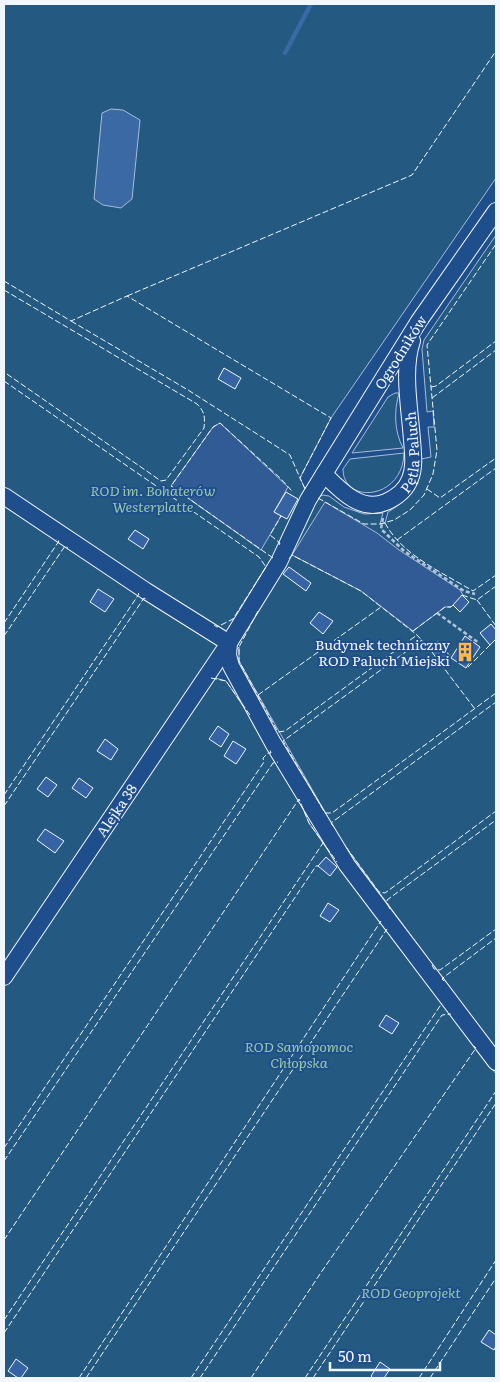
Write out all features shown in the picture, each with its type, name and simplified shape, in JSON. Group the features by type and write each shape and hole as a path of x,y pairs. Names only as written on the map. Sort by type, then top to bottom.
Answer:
{"street":[{"name":"Ogrodników","path":"310,496 420,320 496,211"},
{"name":"Pętla Paluch","path":"324,474 347,496 363,504 385,503 402,493 410,478 413,459 407,365 410,344 420,320"},
{"path":"4,496 146,591 228,643 228,655 232,666 277,750 347,865 496,1062"},
{"name":"Alejka 38","path":"4,977 228,643 279,562 310,496"}],"path":[{"path":"382,524 381,529 404,551 464,591 475,594"},
{"path":"391,539 394,536"},
{"path":"437,613 479,643"}],"green space":[{"path":"4,4 496,4 496,178 331,418 300,478 306,491 318,498 322,495 329,496 344,507 364,514 383,513 380,524 385,523 388,512 409,496 417,484 421,469 421,459 431,457 428,427 434,427 433,411 427,412 422,349 424,340 496,235 496,1051 342,842 239,661 239,647 212,677 226,681 254,722 299,799 309,823 496,1074 496,1378 4,1378"},
{"path":"399,393 396,421 398,435 403,448 352,453 388,397"},
{"path":"404,453 401,469 394,480 384,488 373,492 362,492 352,488 346,481 343,469 350,459"}],"shaded area":[{"path":"111,109 123,110 140,120 132,199 121,208 103,205 94,199 102,113"},
{"path":"220,423 288,487 274,512 281,516 261,550 171,486 213,427"},
{"path":"325,502 377,533 399,550 460,590 463,595 451,607 445,607 413,631 361,591 292,555"}],"building":[{"path":"224,368 241,378 235,389 218,379"},
{"path":"286,492 298,499 287,519 274,512"},
{"path":"135,530 149,539 143,549 128,539"},
{"path":"289,567 311,583 306,591 283,574"},
{"path":"98,589 114,599 105,612 90,602"},
{"path":"462,595 469,602 460,612 453,605"},
{"path":"319,612 333,621 323,634 310,623"},
{"path":"491,624 496,630 496,639 490,645 480,633"},
{"name":"Budynek techniczny ROD Paluch Miejski","path":"465,636 480,647 466,668 451,658"},
{"path":"438,641 450,656 440,663 429,648"},
{"path":"218,726 229,734 221,747 209,739"},
{"path":"105,739 118,749 111,760 97,751"},
{"path":"233,741 246,749 236,764 224,756"},
{"path":"46,777 57,785 48,797 37,789"},
{"path":"79,778 93,788 86,798 72,788"},
{"path":"45,829 64,841 55,853 37,840"},
{"path":"326,857 337,867 330,876 318,866"},
{"path":"328,903 339,910 330,922 320,916"},
{"path":"386,1015 399,1023 392,1034 379,1026"},
{"path":"489,1330 496,1335 494,1350 481,1342"},
{"path":"16,1359 28,1368 21,1378 8,1371"},
{"path":"380,1362 390,1369 384,1378 373,1378 371,1376"}],"waterway":[{"path":"285,53 311,4"}],"fence":[{"path":"127,296 412,175 496,51"},
{"path":"318,498 364,524 380,524 394,520 410,510 424,495 433,474 437,450 427,345 496,244"},
{"path":"4,281 71,321 127,296 331,418 300,478 306,491"},
{"path":"4,290 197,404 204,415 204,428 166,480 161,481 4,372"},
{"path":"71,321 188,390 290,455 300,478"},
{"path":"431,387 436,386 496,341"},
{"path":"432,398 496,350"},
{"path":"4,381 259,557 266,567 233,619 217,627 214,625"},
{"path":"273,558 171,486 213,427 220,423 292,491"},
{"path":"427,489 440,498 496,458"},
{"path":"397,540 496,468"},
{"path":"279,545 280,543 270,535 281,516"},
{"path":"385,523 392,534 412,554 473,591 496,575"},
{"path":"4,623 59,541 56,539"},
{"path":"4,636 65,546 68,548"},
{"path":"289,559 292,555 361,591 417,635 429,648"},
{"path":"462,595 477,600 496,586"},
{"path":"4,795 138,593"},
{"path":"4,806 144,598 148,600"},
{"path":"477,600 496,626"},
{"path":"413,631 445,607 453,605"},
{"path":"258,695 381,607"},
{"path":"258,611 239,647 239,661 278,732 285,731 417,635"},
{"path":"422,640 283,741 325,813 332,813 496,693"},
{"path":"468,667 490,645"},
{"path":"440,663 475,709"},
{"path":"211,678 226,681 250,715"},
{"path":"333,826 331,823 496,702"},
{"path":"4,1148 264,762 263,758 268,753 271,753 270,750"},
{"path":"4,1161 273,763 278,762"},
{"path":"4,1240 299,799 309,823 337,862"},
{"path":"346,847 379,892 385,893 496,811"},
{"path":"390,909 387,900 496,820"},
{"path":"4,1320 323,843"},
{"path":"4,1333 316,866 318,866"},
{"path":"79,1378 381,921"},
{"path":"86,1378 387,929"},
{"path":"432,965 434,969 440,970 496,929"},
{"path":"444,981 442,979 444,977 496,938"},
{"path":"191,1378 442,1003"},
{"path":"200,1378 442,1015 451,1014"},
{"path":"251,1378 320,1274 476,1048 474,1046"},
{"path":"305,1378 496,1091"},
{"path":"313,1378 496,1103"},
{"path":"419,1378 496,1260"},
{"path":"430,1378 496,1278"}],"place":[{"name":"Budynek techniczny ROD Paluch Miejski","path":"465,652"}],"park label":[{"name":"ROD im. Bohaterów Westerplatte","path":"153,498"},
{"name":"ROD Samopomoc Chłopska","path":"299,1054"},
{"name":"ROD Geoprojekt","path":"411,1292"}]}
